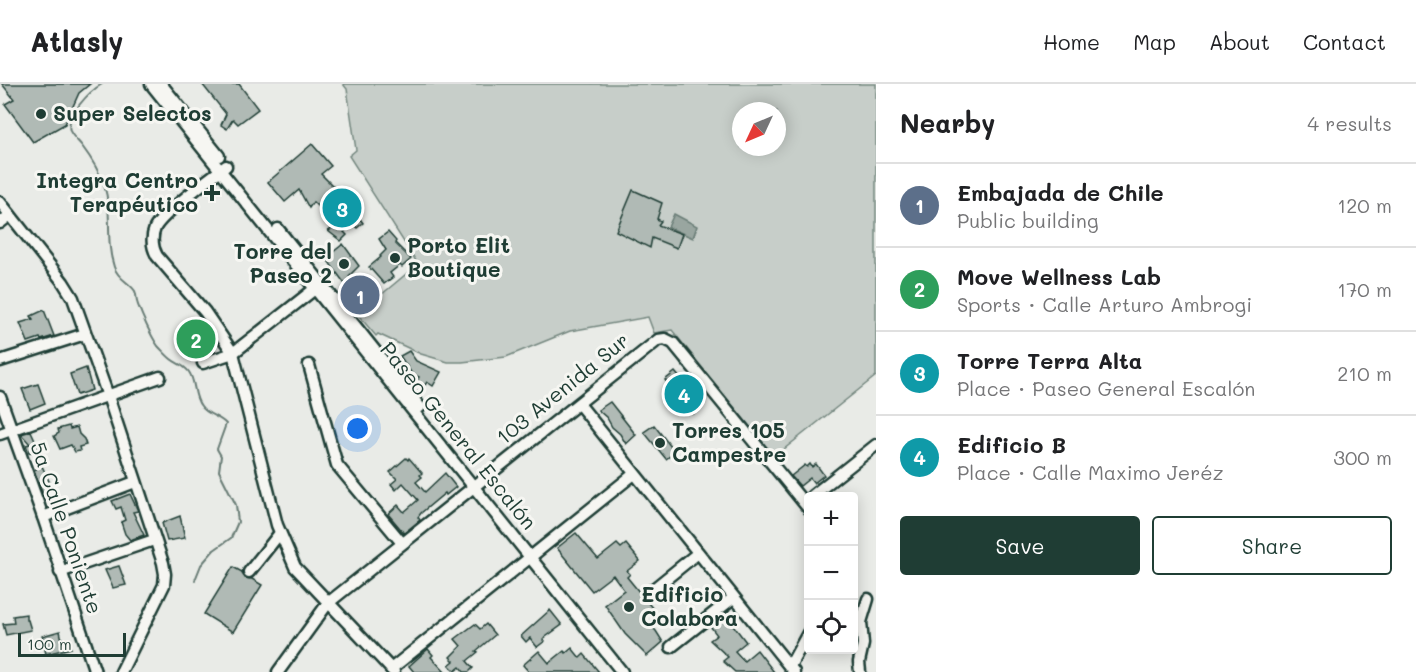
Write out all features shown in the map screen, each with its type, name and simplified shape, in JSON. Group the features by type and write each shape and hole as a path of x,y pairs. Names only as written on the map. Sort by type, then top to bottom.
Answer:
{"street":[{"name":"Paseo General Escalón","path":"151,84 223,168 533,555 632,672"},
{"name":"Paseo General Escalón","path":"162,84 223,168"},
{"path":"223,168 164,216 155,227 152,239 157,256 204,312 233,353 280,533 296,567 392,670 634,474"},
{"path":"0,202 67,287 76,304 163,562 164,585 121,672"},
{"path":"0,223 10,215"},
{"path":"203,363 233,353 318,286"},
{"path":"0,361 85,334"},
{"name":"103 Avenida Sur","path":"278,672 328,603 579,404 653,342 663,339 674,345 804,497"},
{"path":"309,365 337,465 402,543"},
{"path":"0,434 160,377"},
{"name":"5a Calle Poniente","path":"0,397 95,672"},
{"path":"579,404 792,669 804,642"},
{"path":"820,492 876,445"},
{"path":"43,517 135,482"},
{"path":"249,572 280,533"},
{"path":"60,572 154,540"},
{"path":"651,591 698,553"},
{"name":"Paseo General Escalón","path":"533,555 622,672"},
{"path":"671,647 733,598"},
{"path":"860,672 859,662 863,644 861,622 868,599"}],"shaded area":[{"path":"343,84 876,84 876,376 774,457 672,330 654,333 648,317 570,331 506,357 462,362 448,362 421,354 378,334 376,336 349,304 363,310 418,264 349,156 356,150 347,89"},
{"path":"674,214 697,226 693,238 668,227"}],"building":[{"name":"Super Selectos","path":"2,84 90,84 79,93 65,124 33,142 5,104 14,99"},
{"path":"202,84 239,84 258,109 238,124 233,119 227,129 221,125 226,114"},
{"path":"312,144 331,166 321,174 342,195 363,223 357,228 353,224 344,232 347,235 341,241 328,231 334,228 327,217 335,205 319,208 313,202 309,208 299,190 285,202 268,182"},
{"path":"633,190 662,203 657,219 661,221 658,225 682,234 677,248 652,238 650,248 616,231"},
{"name":"Porto Elit Boutique","path":"388,232 396,241 395,243 411,259 390,273 393,277 384,284 369,267 386,250 379,239"},
{"name":"Torre del Paseo 2","path":"343,244 359,266 345,284 326,258"},
{"path":"44,310 54,336 28,342 20,323 33,319 31,316"},
{"path":"409,351 416,361 441,372 433,386 427,382 425,385 417,382 419,377 412,374 400,356"},
{"path":"86,368 92,390 77,395 70,374"},
{"path":"675,372 703,405 693,414 677,398 665,380"},
{"path":"38,384 45,403 30,409 22,389"},
{"path":"610,402 636,435 626,444 607,418 598,410"},
{"name":"Torres 105 Campestre","path":"654,425 675,452 666,459 644,432"},
{"path":"69,426 70,429 77,427 84,439 86,445 79,447 80,451 75,452 71,445 60,449 54,436 59,433 58,429"},
{"path":"31,431 42,456 35,450 29,453 26,445 30,444 21,434"},
{"path":"406,458 408,460 409,458 422,473 420,475 422,477 416,482 425,492 445,473 456,487 421,513 418,517 420,520 404,533 388,514 398,505 404,512 418,500 403,483 396,490 391,484 397,479 390,472"},
{"path":"810,464 812,467 816,464 824,475 814,483 810,478 800,486 791,476 805,465 807,467"},
{"path":"42,466 56,496 45,500 34,470"},
{"path":"130,494 138,511 133,512 144,535 130,540 121,522 125,520 121,507 116,509 112,501"},
{"path":"180,516 185,538 167,541 162,523"},
{"path":"576,533 598,559 617,544 621,548 626,544 640,561 627,571 630,574 627,577 653,609 644,619 663,642 647,656 625,634 605,605 624,590 613,575 592,591 557,548"},
{"path":"119,566 126,585 113,588 105,570"},
{"path":"233,567 242,572 245,578 262,585 233,632 204,614"},
{"path":"550,610 562,625 543,639 545,641 537,647 530,638 526,642 521,636"},
{"path":"729,611 733,619 730,621 746,642 735,651 744,661 757,650 774,672 735,672 723,661 728,657 710,640 717,635 710,626"},
{"path":"26,614 31,630 6,635 3,624 14,623 13,616"},
{"path":"475,624 480,629 486,624 495,635 467,661 473,668 469,672 464,672 460,667 455,671 449,665 454,661 450,657 461,646 455,639"},
{"path":"60,631 62,640 71,648 46,654 42,636"},
{"path":"572,648 580,658 584,654 599,672 529,672 523,665 539,651 549,663 564,651 566,653"},
{"path":"428,649 433,655 431,657 445,672 414,672 409,666"}],"waterway":[{"path":"102,84 80,104 69,125 71,133 92,160 104,185 114,267 118,275 135,291 142,315 158,346 189,372 198,402 204,409 226,424 217,449 221,456 219,471 236,505 238,522 231,538 214,550 201,565 195,580"}],"place":[{"name":"Super Selectos","path":"41,114"},
{"name":"Integra Centro Terapéutico","path":"212,193"},
{"name":"Torre Terra Alta","path":"342,208"},
{"name":"Porto Elit Boutique","path":"395,258"},
{"name":"Torre del Paseo 2","path":"344,264"},
{"name":"Embajada de Chile","path":"360,295"},
{"name":"Move Wellness Lab","path":"196,339"},
{"name":"Edificio B","path":"684,394"},
{"name":"Torres 105 Campestre","path":"660,443"},
{"name":"Edificio Colabora","path":"629,607"}]}
